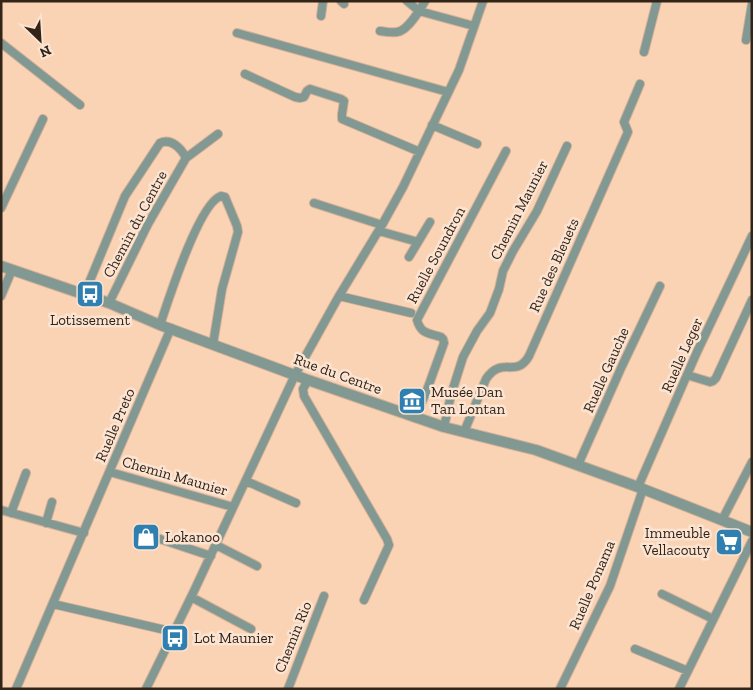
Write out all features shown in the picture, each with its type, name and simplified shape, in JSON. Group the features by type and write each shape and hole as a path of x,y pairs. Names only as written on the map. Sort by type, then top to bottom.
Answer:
{"street":[{"path":"321,16 323,1"},
{"path":"407,1 420,11 474,26"},
{"path":"380,31 401,32 420,11 425,1"},
{"name":"Chemin Maunier","path":"146,689 211,556 295,375 403,187 458,70 484,1"},
{"path":"644,52 657,1"},
{"path":"746,40 752,4"},
{"path":"237,33 448,92"},
{"path":"1,43 80,105"},
{"path":"245,74 295,97 304,97 307,90 310,90 341,99 344,101 342,119 420,152"},
{"name":"Rue des Bleuets","path":"464,432 486,379 490,374 501,367 512,368 520,366 527,360 628,132 624,122 640,84"},
{"path":"1,208 43,119"},
{"path":"432,125 477,144"},
{"name":"Chemin du Centre","path":"108,304 148,224 186,158 218,134"},
{"name":"Chemin du Centre","path":"84,295 125,196 160,143 165,141 171,142 186,158"},
{"name":"Chemin Maunier","path":"444,427 463,357 477,331 490,313 499,289 503,271 538,211 567,146"},
{"name":"Ruelle Soundron","path":"415,418 444,343 441,337 423,332 417,320 506,151"},
{"path":"160,324 183,258 204,214 216,197 225,197 238,232 222,288 213,344"},
{"path":"314,203 418,242"},
{"path":"409,257 430,222"},
{"name":"Ruelle Leger","path":"641,488 687,375 752,236"},
{"name":"Rue du Centre","path":"1,266 415,418 536,450 641,488 752,532"},
{"path":"1,296 12,270"},
{"name":"Ruelle Gauche","path":"578,465 660,286"},
{"path":"339,296 411,313"},
{"path":"687,375 710,382 716,378 752,300"},
{"name":"Ruelle Preto","path":"16,689 171,328"},
{"path":"308,380 303,389 304,396 389,545 364,600"},
{"path":"722,520 752,462"},
{"name":"Chemin Maunier","path":"110,472 233,507"},
{"path":"11,512 26,473"},
{"name":"Chemin Maunier","path":"246,481 296,504"},
{"name":"Ruelle Ponama","path":"560,689 610,586 641,488"},
{"path":"46,522 52,502"},
{"path":"1,510 84,532"},
{"path":"145,534 211,556"},
{"path":"679,689 752,541"},
{"path":"216,545 257,566"},
{"path":"662,594 713,619"},
{"name":"Chemin Rio","path":"288,689 324,596"},
{"path":"191,597 251,629"},
{"path":"53,604 174,632"},
{"path":"635,649 688,671"}],"place":[{"name":"Lotissement","path":"90,294"},
{"name":"Musée Dan Tan Lontan","path":"412,401"},
{"name":"Lokanoo","path":"146,537"},
{"name":"Immeuble Vellacouty","path":"729,542"},
{"name":"Lot Maunier","path":"175,638"}]}
